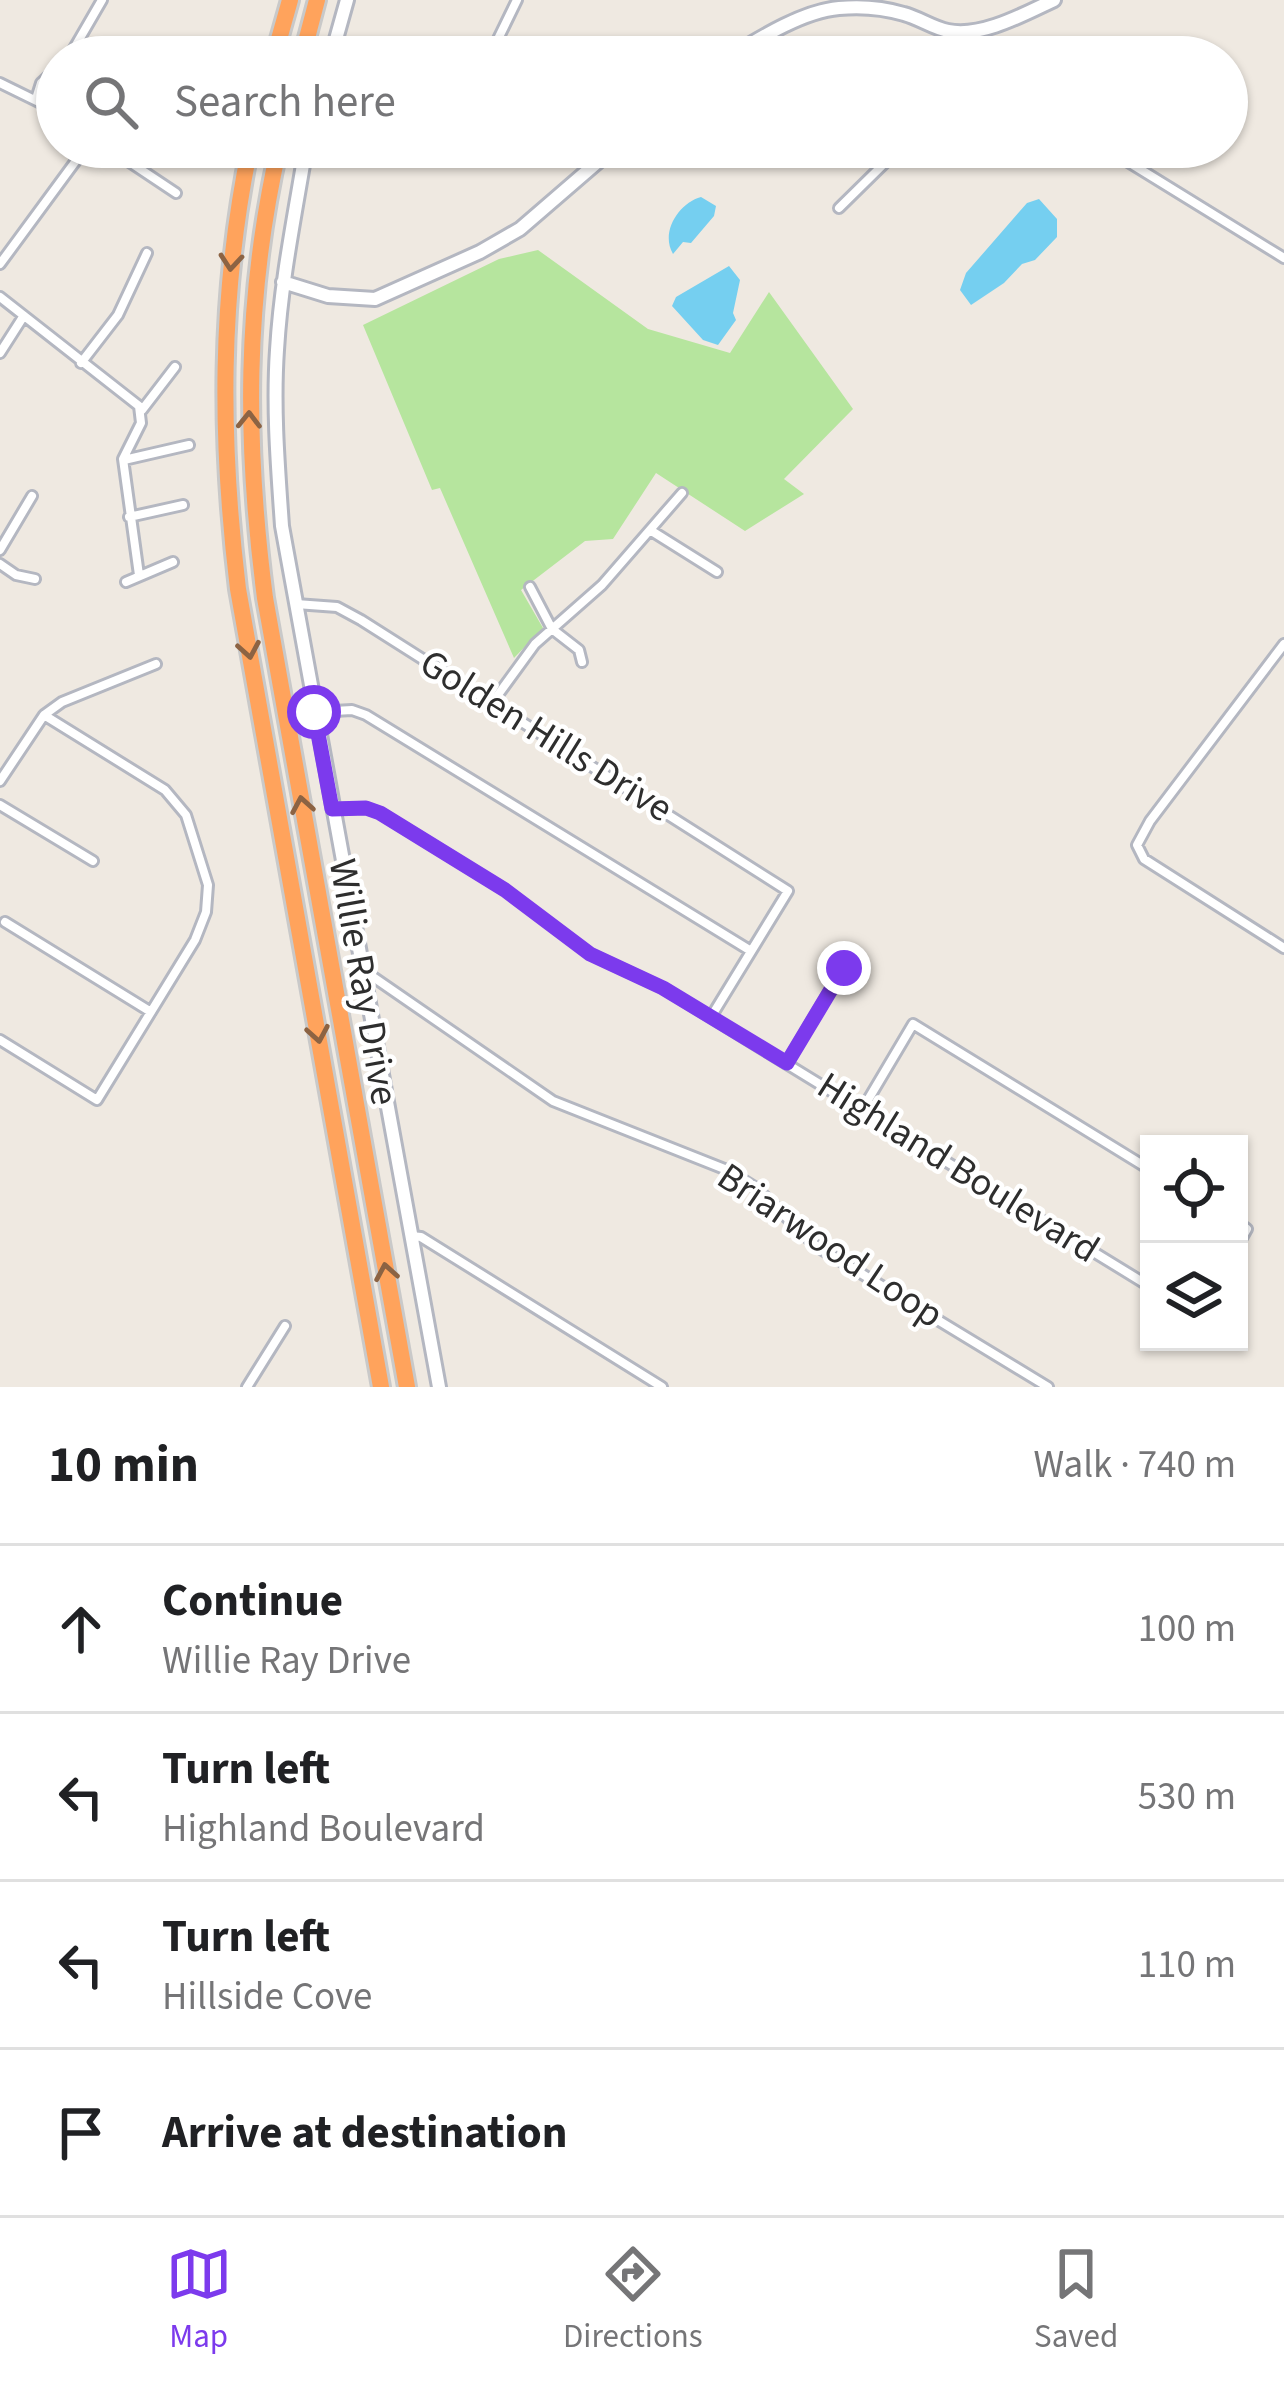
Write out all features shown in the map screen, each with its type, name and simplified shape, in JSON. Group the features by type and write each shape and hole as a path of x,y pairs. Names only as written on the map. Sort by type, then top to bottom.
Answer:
{"highway":[{"path":"280,36 290,0"},
{"path":"308,36 317,0"},
{"path":"246,168 232,244 225,331 226,487 238,589 381,1387"},
{"path":"274,168 253,308 248,434 253,504 265,598 407,1387"}],"street":[{"path":"81,36 102,0"},
{"path":"337,36 347,0"},
{"path":"499,36 517,0"},
{"path":"876,0 954,36"},
{"path":"904,14 914,0"},
{"path":"949,32 988,26 1054,0"},
{"path":"767,36 835,8 904,14"},
{"path":"0,82 36,99"},
{"path":"0,264 71,168"},
{"path":"138,168 176,193"},
{"name":"Willie Ray Drive","path":"303,168 283,281 277,352 282,526 439,1387"},
{"path":"283,281 328,296 375,299 520,229 591,168"},
{"path":"839,208 880,168"},
{"path":"1138,168 1284,257"},
{"path":"81,363 118,315 147,253"},
{"path":"0,297 142,411"},
{"path":"0,353 23,317"},
{"path":"139,575 124,460 142,411 175,367"},
{"path":"124,460 189,445"},
{"path":"492,703 535,644 602,585 682,493"},
{"path":"0,550 32,496"},
{"path":"128,517 183,505"},
{"path":"650,530 717,572"},
{"path":"126,582 173,562"},
{"path":"0,564 16,575 35,579"},
{"path":"530,587 552,628 579,650 582,662"},
{"name":"Golden Hills Drive","path":"296,604 338,607 788,891 751,951"},
{"path":"1284,644 1150,821 1137,845 1144,859 1284,948"},
{"path":"0,781 44,715 62,702 156,664"},
{"path":"314,712 352,710 367,716 751,951 711,1017"},
{"path":"0,1040 97,1100 195,940 206,912 208,885 186,815 165,790 44,715"},
{"path":"0,805 93,861"},
{"name":"Highland Boulevard","path":"332,809 366,808 380,813 505,890 590,954 663,988 1140,1280"},
{"path":"5,922 151,1012"},
{"path":"787,1063 844,968"},
{"name":"Briarwood Loop","path":"362,969 553,1101 727,1170 756,1188 816,1246 1048,1387"},
{"path":"862,1110 913,1024 1140,1163"},
{"path":"409,1236 422,1238 662,1387"},
{"path":"247,1387 285,1326"}],"green space":[{"path":"538,250 648,329 730,353 769,292 853,409 784,479 804,494 745,531 656,473 613,539 585,541 521,590 543,628 514,658 440,488 432,490 363,325 499,259"}],"water":[{"path":"701,197 716,206 714,216 691,243 683,242 673,254 670,228 686,205"},
{"path":"1039,199 1057,219 1057,237 1035,260 1022,264 971,305 960,290 966,273 1027,203"},
{"path":"729,266 740,280 733,313 736,320 718,345 703,340 672,306 676,297"}],"route":[{"path":"314,712 332,809 366,808 380,813 505,890 590,954 663,988 787,1063 844,968"}]}
